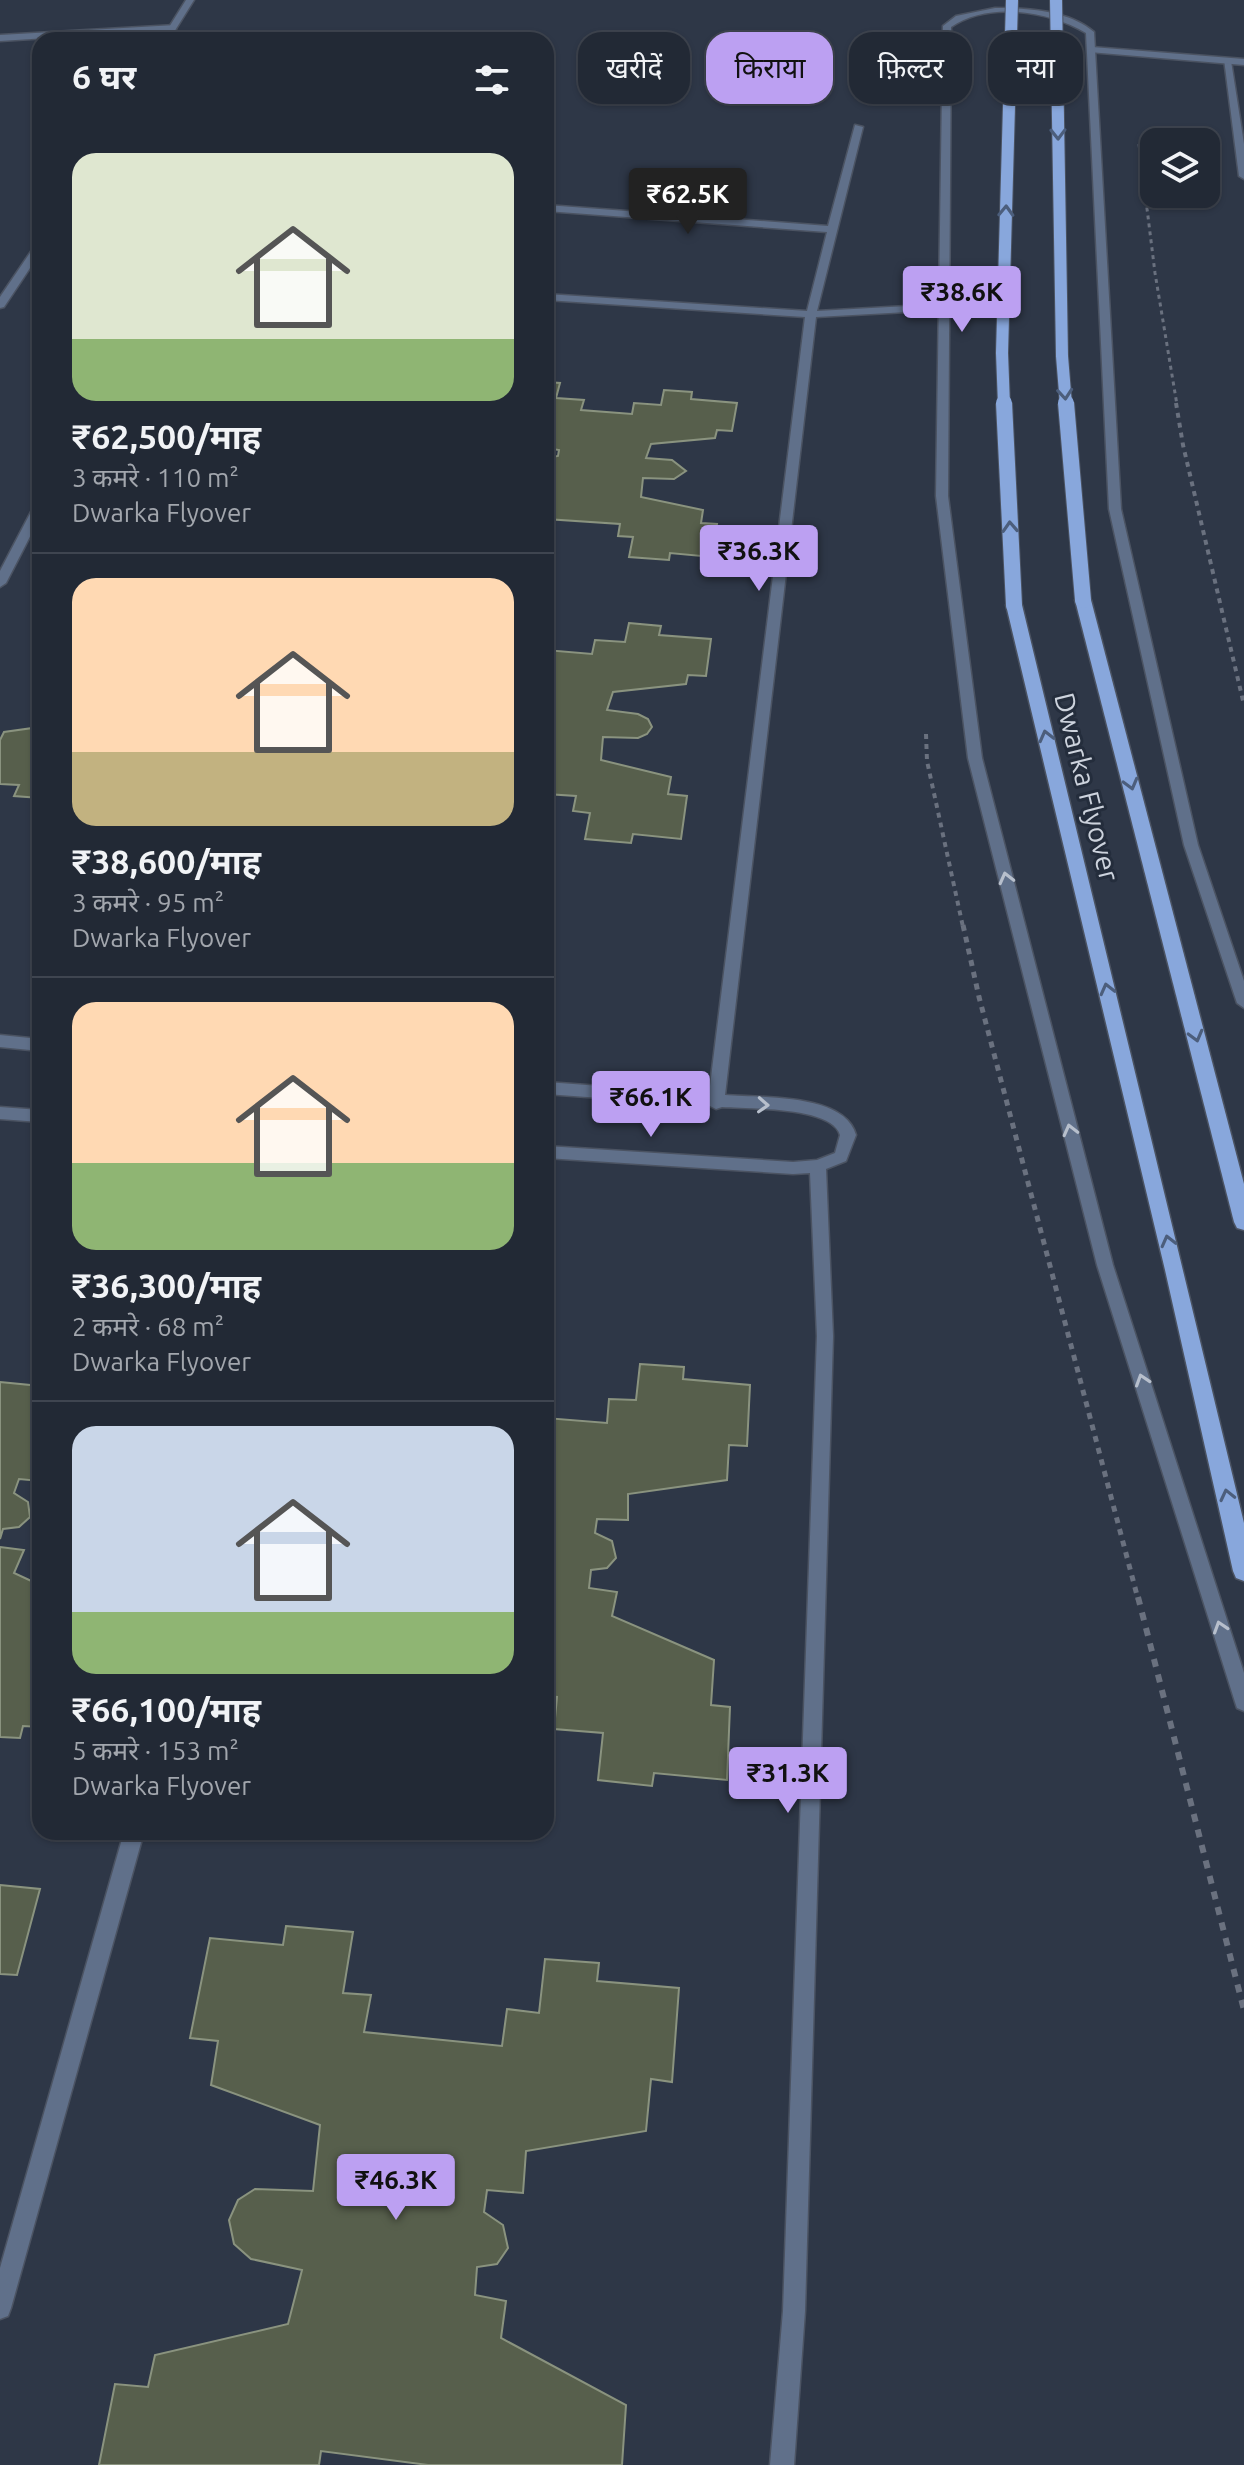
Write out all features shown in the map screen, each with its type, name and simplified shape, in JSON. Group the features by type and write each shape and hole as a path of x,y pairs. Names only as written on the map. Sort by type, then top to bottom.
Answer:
{"main road":[{"name":"Dwarka Flyover","path":"1012,0 1002,353 1014,605 1175,1270 1244,1571"},
{"name":"Dwarka Flyover","path":"1056,0 1062,356 1083,600 1244,1222"}],"street":[{"path":"170,32 190,0"},
{"path":"1244,1003 1191,845 1115,509 1090,32 1076,21 1027,5 982,4 964,10 947,26 942,496 975,758 1105,1265 1244,1702"},
{"path":"94,32 173,27"},
{"path":"0,38 32,36"},
{"path":"1092,50 1244,62"},
{"path":"1227,61 1244,176"},
{"path":"716,1103 811,314 858,127"},
{"path":"554,209 832,229"},
{"path":"0,305 32,264"},
{"path":"554,298 811,314 944,307"},
{"path":"0,583 32,521"},
{"path":"0,1041 32,1044"},
{"path":"554,1089 716,1103 804,1107 833,1114 846,1126 849,1143 841,1157 818,1166 793,1168 554,1153"},
{"path":"0,1113 32,1115"},
{"path":"782,2465 794,2311 825,1352 818,1166"},
{"path":"0,2308 132,1840"}],"path":[{"path":"1139,142 1155,273 1183,445 1244,705"}],"building":[{"path":"554,383 560,383 556,398 584,400 581,410 632,414 634,403 661,405 664,390 692,392 691,399 737,403 732,431 717,430 715,438 651,444 646,458 672,460 686,471 674,479 643,478 641,497 703,510 701,523 717,524 712,557 670,553 669,560 629,557 633,537 618,536 620,524 554,520 554,457 558,456 559,450 554,449"},
{"path":"629,623 661,626 659,635 711,639 706,676 688,675 686,684 613,692 607,710 638,714 648,719 652,727 647,734 638,738 603,737 601,760 671,777 668,794 687,796 681,839 633,834 631,843 585,839 590,813 573,811 576,796 554,795 554,651 592,654 595,640 625,642"},
{"path":"32,728 32,797 14,796 19,785 0,784 0,740 4,732"},
{"path":"640,1364 684,1367 683,1379 750,1385 747,1446 729,1445 727,1480 628,1494 628,1520 597,1519 595,1533 612,1541 616,1558 607,1568 591,1570 589,1588 617,1592 612,1616 714,1660 711,1705 730,1707 727,1780 654,1773 652,1786 598,1780 603,1733 554,1729 557,1697 554,1697 554,1419 607,1423 609,1399 636,1400"},
{"path":"0,1382 32,1385 32,1480 19,1479 14,1493 28,1502 30,1517 19,1527 3,1529 0,1539"},
{"path":"0,1547 24,1550 14,1573 32,1581 32,1727 23,1726 20,1738 0,1737"},
{"path":"0,1885 40,1889 17,1975 0,1974"},
{"path":"286,1926 353,1932 343,1993 371,1995 364,2032 502,2046 507,2009 539,2013 545,1959 599,1963 597,1981 679,1988 672,2082 651,2079 646,2131 526,2151 523,2193 487,2190 484,2212 503,2225 508,2248 497,2264 477,2267 475,2295 506,2301 501,2338 626,2405 622,2465 428,2465 321,2451 319,2465 99,2465 115,2384 148,2387 155,2355 288,2324 302,2270 251,2259 234,2244 229,2220 238,2200 255,2189 313,2191 320,2125 211,2085 218,2041 190,2038 210,1938 283,1945"}]}
